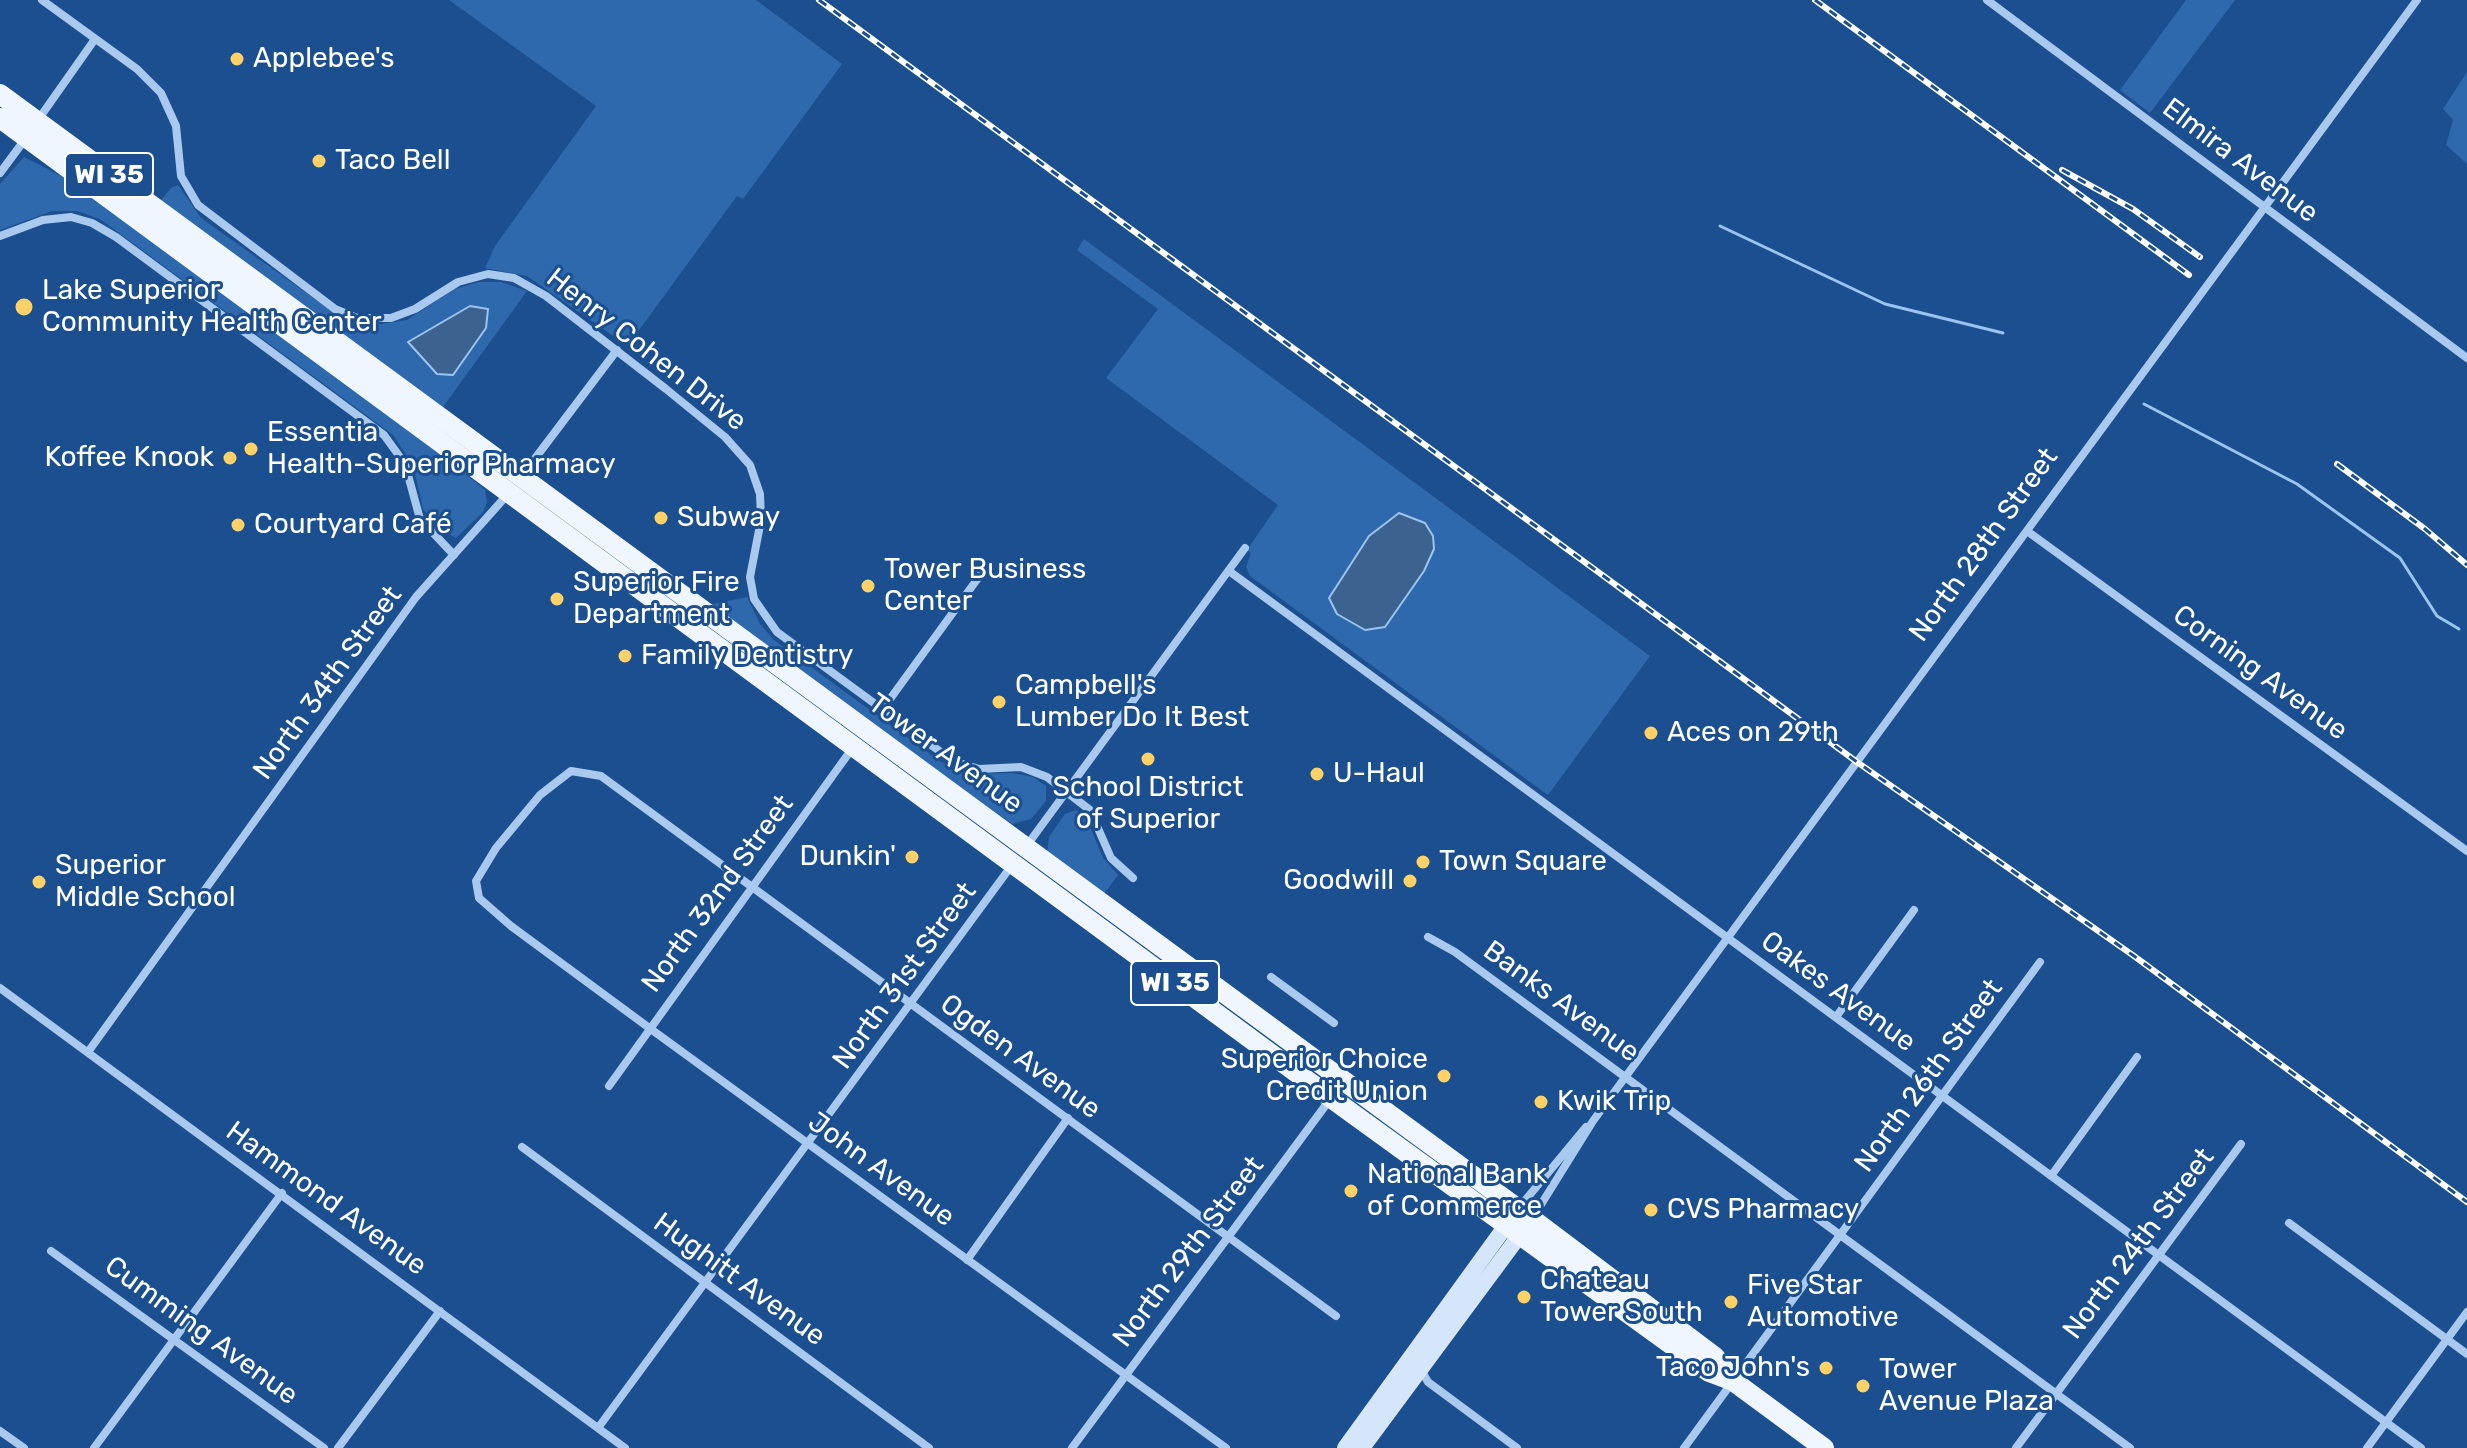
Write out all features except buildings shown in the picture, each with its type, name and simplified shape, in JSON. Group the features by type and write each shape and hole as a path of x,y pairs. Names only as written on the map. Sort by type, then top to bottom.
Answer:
{"main road":[{"name":"Tower Avenue","path":"0,94 32,129 1337,1090 1519,1222 1715,1357 1733,1381 1824,1448"},
{"name":"Tower Avenue","path":"0,118 32,129"},
{"name":"North 28th Street","path":"1345,1448 1449,1306 1519,1222"},
{"name":"North 28th Street","path":"1362,1448 1420,1370 1519,1222"}],"street":[{"name":"Henry Cohen Drive","path":"42,0 141,72 165,99 176,126 181,176 198,205 335,309 357,318 391,318 415,309 458,282 499,275 528,284 617,350 725,437 750,465 760,494 761,520 750,577 754,599 767,621 794,646 953,761 979,769 1032,769 1067,791 1092,814 1111,858 1133,878"},
{"name":"Elmira Avenue","path":"1987,0 2467,358"},
{"name":"North 28th Street","path":"1519,1222 2417,0"},
{"path":"0,173 95,39"},
{"path":"0,236 51,218 71,217 92,223 116,237 384,435 405,464 420,519 454,555"},
{"name":"North 34th Street","path":"88,1052 416,597 515,485 617,350"},
{"name":"Corning Avenue","path":"2027,531 2467,851"},
{"name":"North 31st Street","path":"598,1428 1245,548"},
{"name":"Oakes Avenue","path":"1229,571 2421,1448"},
{"path":"882,710 981,574"},
{"name":"North 32nd Street","path":"609,1086 648,1027 859,739"},
{"name":"John Avenue","path":"601,776 571,771 540,795 476,881 479,898 511,926 648,1027 1226,1448"},
{"name":"Ogden Avenue","path":"601,776 1336,1316"},
{"path":"1836,1017 1914,910"},
{"name":"Banks Avenue","path":"1428,937 1455,952 2130,1448"},
{"name":"North 26th Street","path":"1684,1448 2040,962"},
{"path":"1271,977 1334,1023"},
{"name":"Hammond Avenue","path":"0,988 625,1448"},
{"path":"2051,1176 2137,1057"},
{"name":"North 29th Street","path":"1072,1448 1337,1090"},
{"path":"967,1260 1068,1118"},
{"name":"North 28th Street","path":"1519,1222 1593,1121"},
{"name":"North 24th Street","path":"2016,1448 2241,1144"},
{"name":"Hughitt Avenue","path":"522,1147 929,1448"},
{"path":"94,1448 282,1193"},
{"path":"2289,1223 2467,1354"},
{"name":"Cumming Avenue","path":"51,1251 324,1448"},
{"path":"1449,1306 1441,1327 1422,1355 1420,1370 1428,1382 1517,1448"},
{"path":"338,1448 440,1311"},
{"path":"2367,1448 2467,1312"},
{"path":"0,1431 24,1448"}],"shaded area":[{"path":"449,0 756,0 842,64 743,199 737,196 634,337 622,342 527,276 485,268 495,246 596,106"},
{"path":"2186,0 2235,0 2150,113 2120,90"},
{"path":"2467,72 2467,164 2446,145 2453,120 2443,109"},
{"path":"24,157 73,182 243,309 252,320 290,341 450,461 485,490 487,502 483,512 456,538 438,528 423,509 413,465 393,435 100,219 77,211 52,211 0,230 0,184"},
{"path":"178,185 201,218 343,319 375,325 407,320 455,289 479,282 501,282 527,291 440,411 158,204 171,188"},
{"path":"1084,239 1650,656 1548,795 1250,576 1246,567 1251,553 1247,550 1278,505 1106,378 1158,309 1077,250"},
{"path":"470,306 488,309 486,328 453,375 437,374 408,342"},
{"path":"1399,513 1425,523 1433,536 1434,549 1424,571 1385,627 1365,630 1337,614 1329,598 1369,536"},
{"path":"747,597 760,624 774,640 941,762 971,774 1012,773 1033,777 1046,786 1046,801 1031,819 1012,824 705,606"},
{"path":"1076,810 1086,817 1103,858 1118,875 1102,897 1047,853 1049,837 1065,814"}],"waterway":[{"path":"1720,226 1885,304 2003,333"},
{"path":"2144,404 2297,484 2400,558 2437,616 2459,629"}],"railway":[{"path":"819,0 1857,762 2134,956 2467,1202"},
{"path":"1815,0 2189,275"},
{"path":"2062,170 2133,209 2200,257"},
{"path":"2337,464 2425,529 2467,565"}],"place":[{"name":"Applebee's","path":"237,59"},
{"name":"Taco Bell","path":"319,161"},
{"name":"Lake Superior Community Health Center","path":"24,307"},
{"name":"Essentia Health-Superior Pharmacy","path":"251,449"},
{"name":"Koffee Knook","path":"230,458"},
{"name":"Subway","path":"661,518"},
{"name":"Courtyard Café","path":"238,525"},
{"name":"Tower Business Center","path":"868,586"},
{"name":"Superior Fire Department","path":"557,599"},
{"name":"Family Dentistry","path":"625,656"},
{"name":"Campbell's Lumber Do It Best","path":"999,702"},
{"name":"Aces on 29th","path":"1651,733"},
{"name":"School District of Superior","path":"1148,759"},
{"name":"U-Haul","path":"1317,774"},
{"name":"Dunkin'","path":"912,857"},
{"name":"Town Square","path":"1423,862"},
{"name":"Goodwill","path":"1410,881"},
{"name":"Superior Middle School","path":"39,882"},
{"name":"Superior Choice Credit Union","path":"1444,1076"},
{"name":"Kwik Trip","path":"1541,1102"},
{"name":"National Bank of Commerce","path":"1351,1191"},
{"name":"CVS Pharmacy","path":"1651,1210"},
{"name":"Chateau Tower South","path":"1524,1297"},
{"name":"Five Star Automotive","path":"1731,1302"},
{"name":"Taco John's","path":"1826,1368"},
{"name":"Tower Avenue Plaza","path":"1863,1386"}]}
